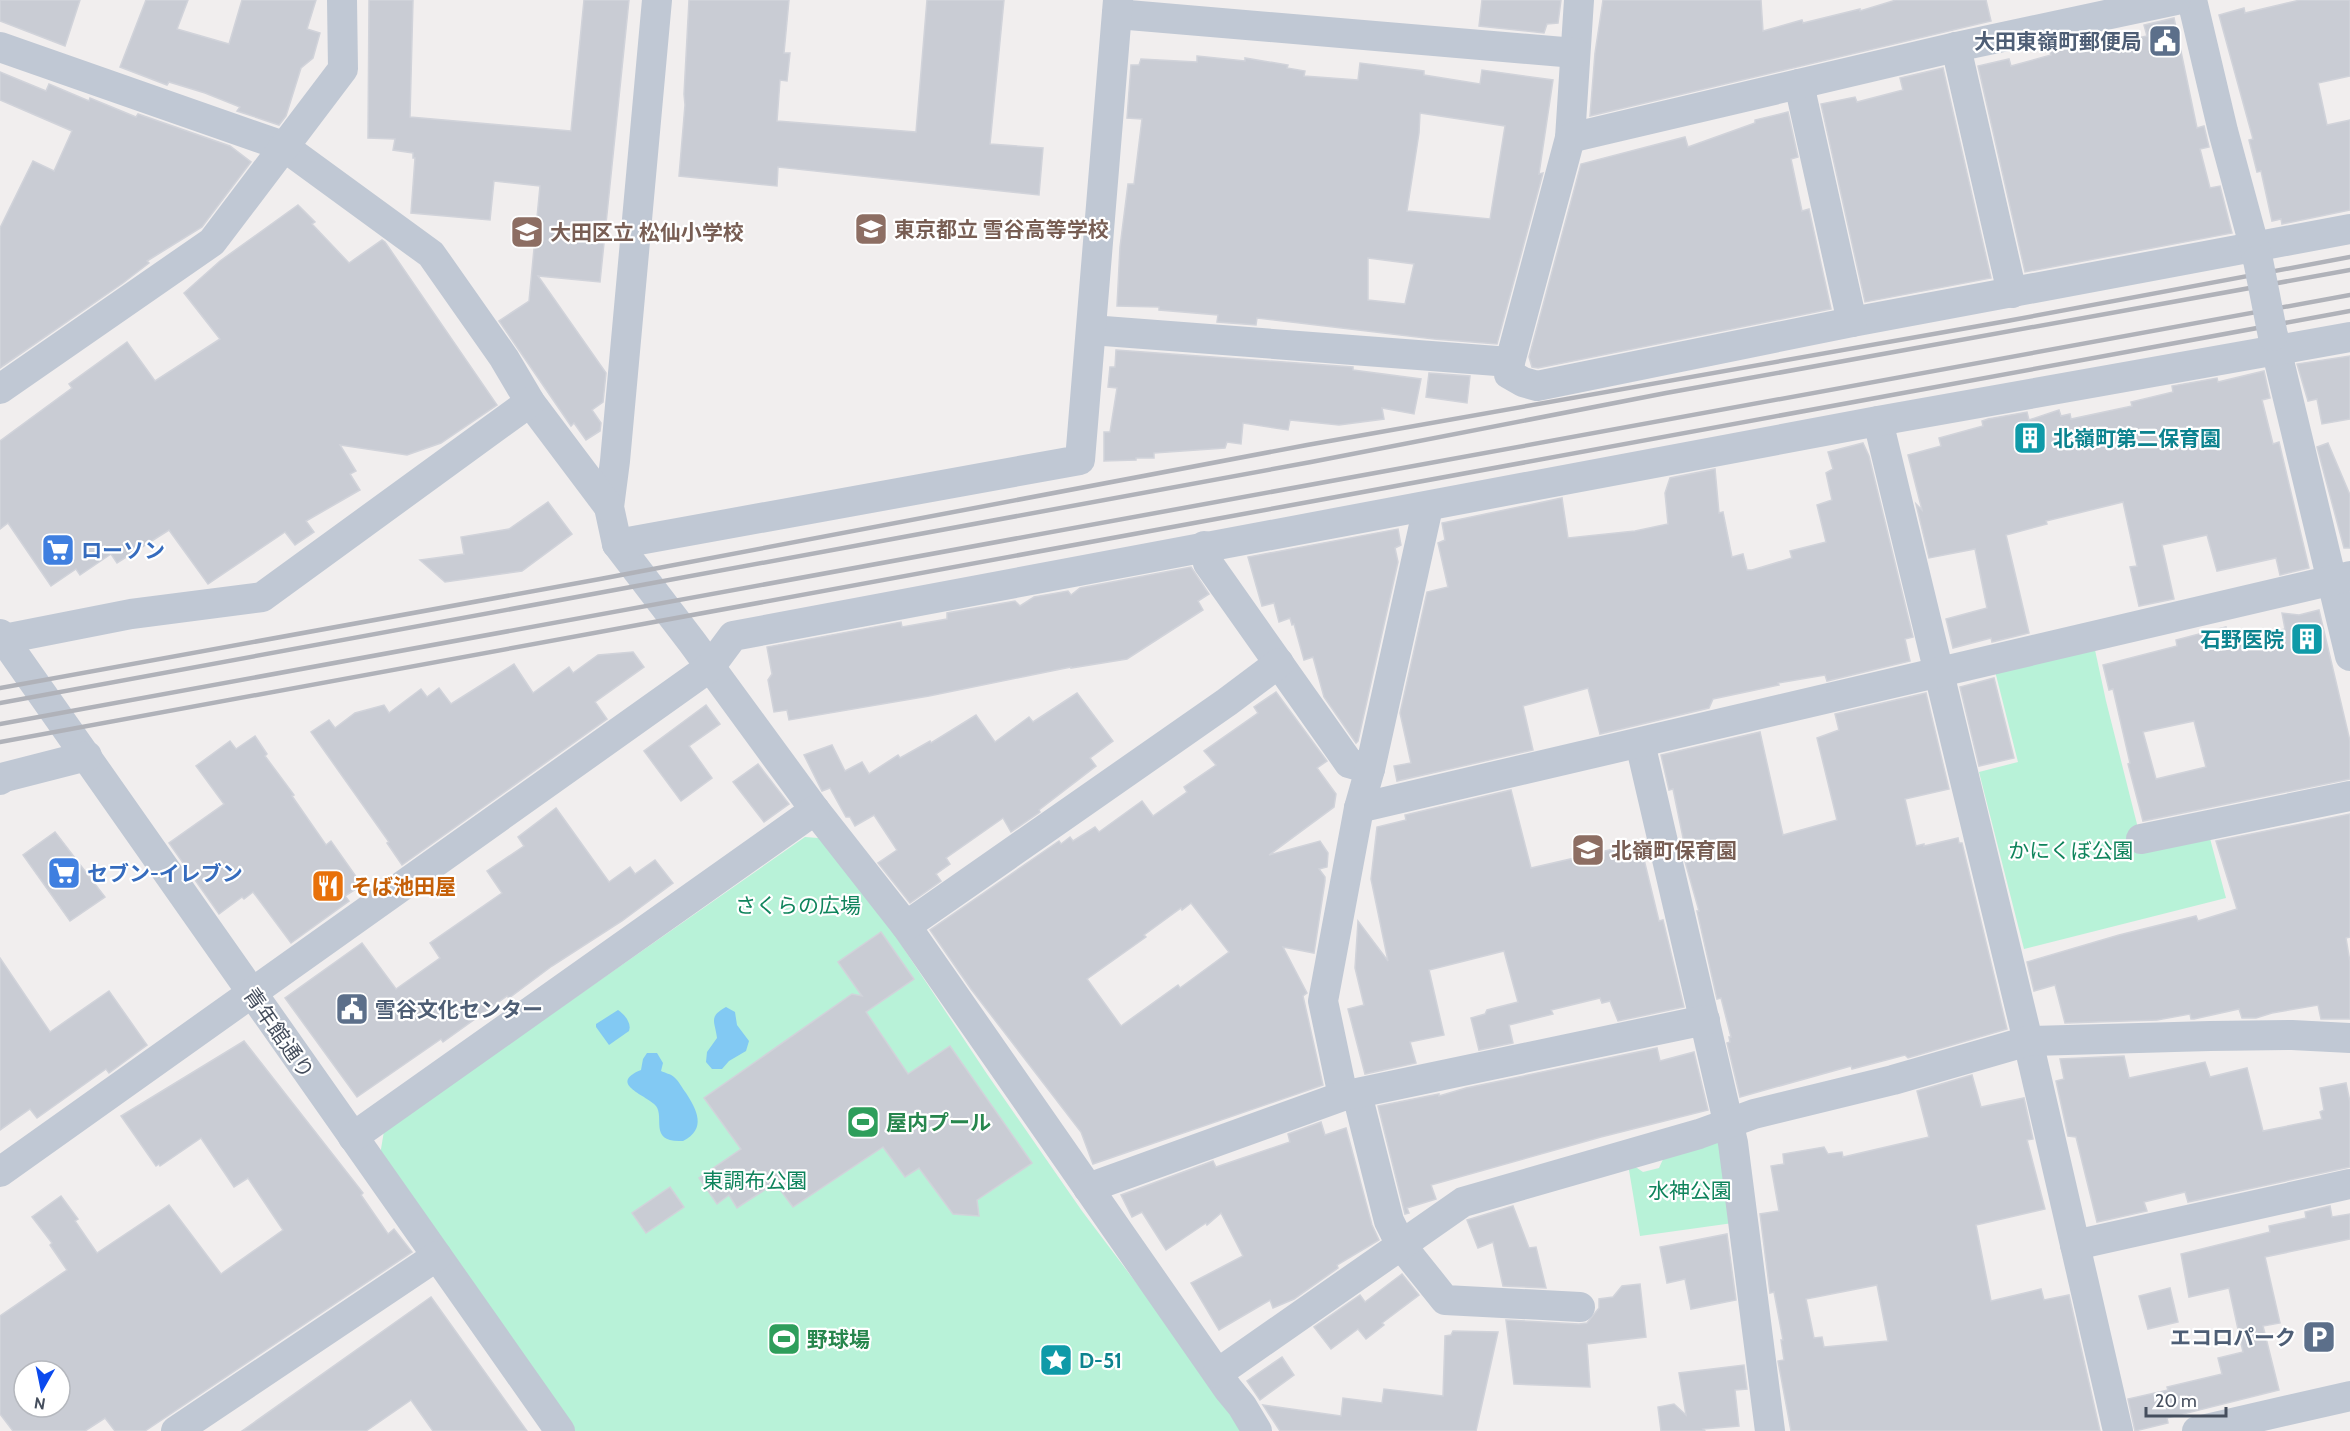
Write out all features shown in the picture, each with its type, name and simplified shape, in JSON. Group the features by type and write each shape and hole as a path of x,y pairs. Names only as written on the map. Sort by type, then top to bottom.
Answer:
{"street":[{"path":"0,389 212,242 343,69 342,0"},
{"path":"657,0 609,507 617,544 815,810 906,926 1257,1431"},
{"path":"1579,0 1570,138 1510,362 1509,374 1523,382 1537,386 1852,322 2350,229"},
{"path":"1570,138 1956,47 2176,0"},
{"path":"2192,0 2223,131 2254,247 2275,343 2341,578 2350,656"},
{"path":"617,544 1080,460 1102,172 1118,7 1575,53"},
{"path":"0,46 283,146 431,254 504,358 530,402 609,507"},
{"path":"1956,47 2012,293"},
{"path":"1799,84 1852,322"},
{"path":"1091,330 1510,362"},
{"path":"0,1172 710,667 733,636 1204,546 1428,507 2258,351 2275,343 2350,337"},
{"path":"2,636 131,614 262,597 530,402"},
{"path":"1878,421 2028,1041 2118,1431"},
{"path":"1428,507 1370,769 1359,808 1323,1001 1389,1221 1401,1245 1445,1300 1580,1307"},
{"path":"1204,546 1208,563 1349,763 1370,769"},
{"path":"1359,808 2341,578"},
{"name":"青年館通り","path":"2,636 560,1431"},
{"path":"906,926 1227,702 1279,663"},
{"path":"1640,743 1729,1124 1770,1431"},
{"path":"0,780 87,756"},
{"path":"2141,839 2350,796"},
{"path":"353,1137 815,810"},
{"path":"1088,1188 1350,1095 1705,1020"},
{"path":"1218,1373 1463,1202 1729,1124 1754,1114 1893,1080 2028,1041 2268,1035 2350,1038"},
{"path":"2075,1245 2350,1184"},
{"path":"176,1431 437,1256"},
{"path":"2197,1431 2350,1396"}],"green space":[{"name":"かにくぼ公園","path":"2095,650 2142,844 2208,831 2226,898 2024,949 1979,772 2018,762 1995,671"},
{"name":"東調布公園","path":"805,837 831,839 987,1074 1082,1211 1248,1431 574,1431 380,1155 384,1131"},
{"name":"水神公園","path":"1722,1139 1733,1223 1640,1236 1628,1164 1643,1172 1659,1168 1665,1155"}],"water":[{"path":"726,1007 735,1012 737,1025 749,1041 746,1051 729,1061 722,1069 712,1069 706,1062 707,1052 717,1038 714,1020 717,1014"},
{"path":"618,1010 625,1016 630,1028 609,1045 596,1024"},
{"path":"647,1053 657,1053 663,1063 661,1071 677,1080 696,1112 698,1119 695,1131 683,1141 672,1141 661,1134 656,1106 629,1085 628,1080 631,1075 641,1070"}],"building":[{"path":"0,0 80,0 65,46 0,21"},
{"path":"146,0 188,0 177,29 229,44 242,0 316,0 307,29 320,33 313,58 301,68 286,116 279,125 237,111 240,107 205,93 169,82 167,85 120,67"},
{"path":"369,0 413,0 410,117 571,131 584,0 629,0 600,282 538,276 606,373 603,402 592,410 601,423 600,431 586,440 574,423 571,426 499,321 529,301 540,186 494,181 490,220 411,213 415,158 413,158 413,153 393,150 395,139 368,138"},
{"path":"689,0 789,0 784,53 790,53 787,81 780,80 777,121 916,132 927,0 1004,0 990,144 1043,148 1039,195 778,167 777,186 679,176 685,105"},
{"path":"1482,0 1561,0 1558,23 1547,24 1544,33 1479,26"},
{"path":"1603,0 1761,0 1763,31 1802,20 1803,23 1860,9 1860,11 1896,0 1986,0 1991,21 1590,116 1595,53"},
{"path":"2300,0 2350,0 2350,76 2318,83 2327,125 2350,120 2350,210 2282,224 2281,219 2272,221 2261,171 2257,172 2249,140 2253,139 2219,15 2244,8 2245,13"},
{"path":"2174,18 2197,128 2204,126 2209,147 2200,149 2210,188 2220,186 2232,233 2025,272 1978,66 2009,59 2011,66 2051,55 2049,49 2082,41 2084,49 2147,36 2144,25"},
{"path":"1197,56 1245,61 1245,58 1288,65 1287,68 1305,71 1304,76 1358,80 1360,63 1424,71 1424,75 1480,84 1482,70 1553,80 1539,174 1543,173 1497,344 1434,339 1257,318 1256,325 1217,322 1218,315 1159,310 1159,307 1117,306 1120,247 1128,184 1134,184 1142,119 1127,118 1131,65 1139,65 1141,59 1197,62","holes":["1420,113 1505,126 1490,219 1407,211","1368,258 1414,264 1405,304 1368,300"]},
{"path":"1943,68 1991,278 1865,302 1821,104 1855,97 1857,102 1903,90 1900,78"},
{"path":"0,72 46,91 49,84 89,101 90,98 136,117 138,114 230,146 251,162 202,227 147,261 149,263 123,283 0,368 0,228 33,161 54,171 72,131 0,100"},
{"path":"1788,112 1798,157 1791,159 1802,211 1809,209 1831,309 1538,368 1532,367 1529,357 1581,164 1685,137 1688,147 1755,123 1755,120"},
{"path":"298,205 315,222 312,224 349,263 382,240 385,242 497,405 441,443 407,455 340,445 356,471 350,474 360,490 306,521 314,532 295,545 285,532 208,584 169,530 117,563 111,554 80,575 76,569 51,586 8,523 0,529 0,441 72,388 69,384 127,342 155,381 220,339 184,293 220,261"},
{"path":"1116,350 1353,367 1353,370 1421,379 1414,414 1382,408 1384,419 1339,425 1290,420 1288,430 1243,423 1241,444 1227,442 1225,448 1154,453 1154,458 1104,461 1104,432 1110,432 1117,388 1108,387 1110,367 1115,367"},
{"path":"2350,356 2350,419 2322,424 2317,399 2308,401 2297,364"},
{"path":"2264,371 2270,398 2262,400 2273,444 2279,442 2309,568 2280,575 2276,558 2217,571 2207,535 2162,545 2174,599 2139,606 2130,567 2137,566 2123,502 2046,521 2047,524 2006,535 2029,633 1992,642 1991,638 1953,648 1946,619 1987,608 1975,549 1929,558 1916,504 1922,510 1908,455 1941,446 1939,438 1983,426 1982,421 1988,419 2027,412 2029,420 2059,410 2061,416 2070,414 2071,419 2132,406 2131,402 2173,392 2172,386 2217,378 2218,382"},
{"path":"1429,373 1470,376 1467,403 1426,397"},
{"path":"1863,443 1869,456 1913,637 1905,639 1910,661 1827,681 1825,675 1778,683 1779,685 1713,699 1709,708 1600,734 1588,688 1523,706 1533,750 1397,781 1394,766 1411,763 1400,713 1427,592 1448,587 1438,543 1445,540 1442,523 1562,498 1568,538 1635,531 1668,524 1665,493 1670,478 1715,469 1719,513 1723,512 1732,557 1743,554 1747,570 1752,570 1792,558 1790,551 1826,542 1817,505 1832,500 1826,473 1833,469 1828,452"},
{"path":"2328,443 2350,495 2350,548 2344,548 2317,447"},
{"path":"548,502 572,534 522,571 445,582 420,560 464,554 461,537 509,529"},
{"path":"1398,529 1401,545 1395,548 1398,562 1356,743 1324,697 1313,657 1304,660 1294,624 1292,625 1290,618 1279,622 1274,603 1262,606 1248,557"},
{"path":"1191,567 1209,594 1198,601 1203,610 1127,659 1071,667 929,696 789,720 787,710 774,712 768,680 772,674 767,647 901,622 902,627 947,619 947,613 1015,601 1020,606 1034,597 1068,591 1071,595 1080,588"},
{"path":"2319,610 2350,741 2350,779 2143,821 2128,764 2130,763 2113,689 2109,690 2103,665 2177,646 2176,640 2226,627 2230,642 2285,629 2282,613 2299,615","holes":["2194,721 2206,767 2156,779 2143,732"]},
{"path":"633,652 644,667 595,702 607,719 402,865 387,843 389,842 311,732 329,720 335,728 355,713 384,705 389,713 421,689 427,697 439,688 451,704 514,664 533,693 569,667 573,673 598,655"},
{"path":"1994,678 2014,758 1979,766 1960,687"},
{"path":"1276,692 1327,761 1317,768 1336,794 1334,807 1269,855 1320,841 1328,853 1327,867 1319,869 1325,881 1314,953 1283,947 1307,993 1303,996 1323,1085 1093,1164 1081,1132 971,989 930,930 1059,841 1061,844 1070,837 1073,841 1095,827 1099,832 1142,801 1153,816 1187,792 1184,787 1216,765 1204,751 1258,713 1254,707","holes":["1191,903 1229,952 1180,988 1178,985 1121,1026 1087,979 1146,937 1144,935"]},
{"path":"1077,693 1113,741 1090,758 1096,766 1039,810 1040,812 1011,832 1003,818 946,858 950,864 936,874 941,881 910,903 878,863 897,850 874,815 855,826 850,817 846,817 830,788 822,791 804,755 832,745 845,771 862,762 869,774 898,755 900,758 930,741 931,743 976,715 995,742 1029,717 1033,722"},
{"path":"1926,693 1949,789 1905,799 1916,846 1958,838 1959,843 1962,843 2007,1029 1908,1058 1905,1055 1852,1069 1851,1066 1740,1097 1727,1043 1730,1042 1729,1037 1731,1037 1721,998 1717,999 1697,911 1699,911 1684,858 1687,857 1673,789 1669,790 1661,755 1760,732 1783,835 1837,820 1817,738 1839,730 1835,714"},
{"path":"706,705 720,724 689,746 712,778 681,801 644,751"},
{"path":"255,736 267,754 265,756 294,795 292,796 326,845 331,841 362,885 345,896 349,901 291,943 253,892 219,914 169,843 224,804 196,766 230,741 236,749"},
{"path":"758,764 789,804 764,822 733,782"},
{"path":"1511,790 1531,868 1640,843 1659,921 1663,920 1684,1007 1618,1021 1610,1001 1602,1003 1600,998 1551,1010 1553,1014 1509,1025 1513,1043 1479,1050 1471,1018 1485,1014 1487,1010 1518,1002 1504,951 1429,970 1444,1035 1410,1042 1416,1063 1365,1074 1348,1009 1364,1005 1355,968 1358,921 1388,961 1371,879 1377,827 1406,820 1405,815"},
{"path":"556,808 609,882 630,867 635,874 655,860 673,883 622,921 552,966 509,998 507,996 443,1042 441,1039 357,1097 285,998 362,943 396,989 440,958 430,943 502,893 487,871 524,846 518,837"},
{"path":"2350,814 2350,937 2346,938 2350,962 2350,1019 2321,1019 2318,1005 2256,1018 2242,1018 2239,1009 2194,1019 2191,1019 2190,1014 2157,1020 2065,1023 2055,985 2034,991 2027,962 2119,935 2196,916 2198,921 2237,909 2216,841"},
{"path":"55,832 105,897 70,921 23,855"},
{"name":"屋内プール","path":"881,932 914,979 866,1012 908,1074 950,1046 1032,1163 977,1200 979,1216 953,1214 919,1168 905,1177 883,1147 793,1207 775,1183 737,1208 729,1195 717,1204 699,1178 741,1149 704,1098 852,994 862,996 838,962"},
{"path":"0,958 50,1032 109,991 147,1045 109,1073 106,1069 37,1118 30,1109 0,1130"},
{"path":"244,1041 363,1193 361,1195 388,1234 394,1229 412,1252 145,1431 115,1431 105,1418 85,1431 13,1431 0,1414 0,1316 67,1270 50,1245 52,1243 32,1217 61,1196 78,1219 75,1221 97,1253 169,1205 221,1274 283,1230 248,1178 234,1187 201,1138 160,1166 159,1164 156,1166 121,1116"},
{"path":"1657,1048 1660,1061 1694,1052 1708,1110 1601,1137 1431,1185 1436,1199 1407,1208 1409,1213 1405,1214 1378,1106 1439,1094 1439,1096 1466,1088"},
{"path":"2124,1056 2129,1078 2205,1062 2210,1077 2247,1068 2263,1131 2322,1119 2320,1112 2324,1110 2320,1088 2346,1083 2350,1102 2350,1167 2188,1202 2185,1192 2144,1202 2147,1211 2097,1222 2076,1137 2068,1136 2056,1081 2064,1079 2060,1059"},
{"path":"1972,1075 1981,1107 2024,1098 2033,1139 2027,1140 2045,1209 1976,1225 1991,1301 2041,1289 2044,1300 2069,1295 2100,1431 1791,1431 1778,1361 1784,1360 1781,1340 1783,1340 1774,1292 1770,1293 1760,1214 1779,1211 1771,1166 1784,1164 1783,1154 1824,1147 1828,1154 1842,1152 1843,1157 1929,1137 1917,1091","holes":["1877,1285 1888,1341 1824,1347 1822,1337 1814,1338 1806,1299"]},
{"path":"1321,1122 1325,1135 1346,1128 1372,1225 1379,1240 1337,1265 1338,1268 1294,1299 1273,1308 1270,1300 1219,1330 1191,1283 1243,1256 1221,1213 1207,1225 1206,1223 1166,1250 1142,1212 1132,1217 1121,1195 1213,1161 1216,1167 1290,1142 1288,1134"},
{"path":"670,1187 684,1207 646,1233 632,1213"},
{"path":"1513,1206 1529,1248 1536,1247 1546,1288 1503,1286 1493,1242 1478,1248 1467,1220"},
{"path":"2330,1206 2332,1217 2350,1214 2350,1239 2265,1257 2280,1323 2263,1326 2279,1390 2167,1418 2168,1423 2135,1431 2128,1399 2222,1374 2218,1358 2243,1352 2229,1288 2189,1297 2181,1254 2270,1232 2269,1226 2306,1218 2305,1212"},
{"path":"1727,1234 1736,1300 1691,1309 1685,1279 1667,1283 1660,1247"},
{"path":"1402,1274 1419,1295 1382,1323 1384,1325 1366,1339 1358,1329 1331,1349 1314,1327 1360,1295 1365,1302"},
{"path":"1640,1284 1646,1337 1587,1344 1590,1387 1514,1384 1506,1320 1587,1323 1599,1308 1599,1299 1613,1297 1622,1286"},
{"path":"2170,1288 2178,1322 2148,1329 2139,1296"},
{"path":"431,1297 527,1431 433,1431 411,1400 366,1431 242,1431"},
{"path":"1453,1331 1498,1332 1476,1431 1280,1431 1263,1405 1341,1416 1343,1398 1382,1403 1384,1389 1443,1396 1445,1336 1451,1335"},
{"path":"1282,1357 1294,1375 1260,1400 1247,1381"},
{"path":"1744,1365 1747,1389 1735,1390 1739,1426 1703,1429 1705,1431 1661,1431 1658,1407 1674,1404 1686,1415 1679,1373"}],"railway":[{"path":"0,688 600,579 1307,445 2007,321 2350,257"},
{"path":"0,703 1311,462 1666,393 2350,270"},
{"path":"0,724 2350,295"},
{"path":"0,742 2350,311"}],"place":[{"name":"大田東嶺町郵便局","path":"2165,41"},
{"name":"東京都立 雪谷高等学校","path":"871,229"},
{"name":"大田区立 松仙小学校","path":"527,232"},
{"name":"北嶺町第二保育園","path":"2030,438"},
{"name":"ローソン","path":"58,550"},
{"name":"石野医院","path":"2307,639"},
{"name":"北嶺町保育園","path":"1588,850"},
{"name":"セブン-イレブン","path":"64,873"},
{"name":"そば池田屋","path":"328,886"},
{"name":"雪谷文化センター","path":"352,1009"},
{"name":"屋内プール","path":"863,1122"},
{"name":"エコロパーク","path":"2319,1337"},
{"name":"野球場","path":"784,1339"},
{"name":"D-51","path":"1056,1360"}],"park label":[{"name":"さくらの広場","path":"798,905"}]}
